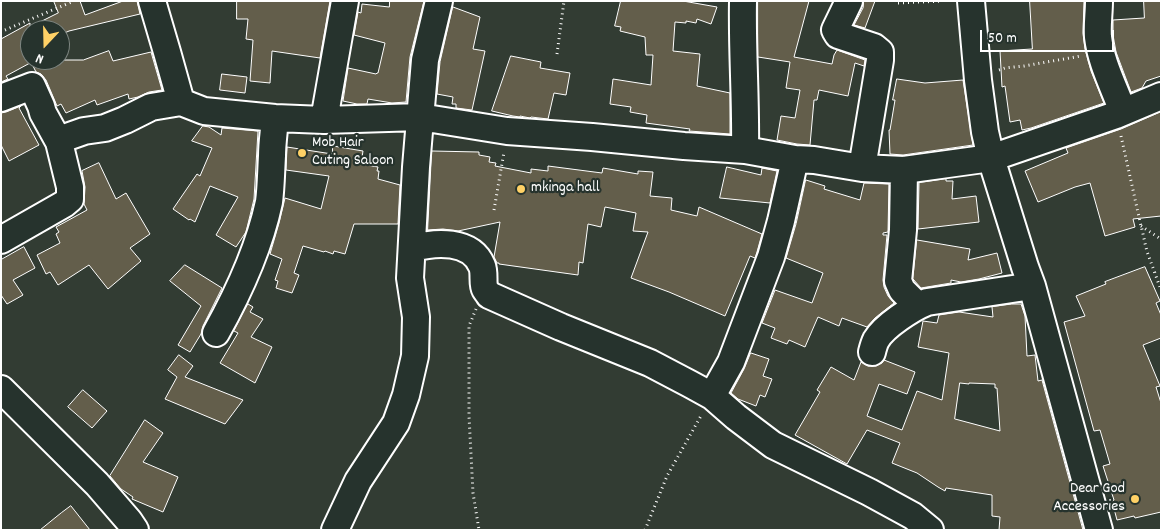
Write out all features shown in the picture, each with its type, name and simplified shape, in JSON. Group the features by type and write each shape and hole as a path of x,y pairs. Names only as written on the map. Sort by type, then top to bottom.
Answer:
{"street":[{"path":"152,1 180,102"},
{"path":"324,120 345,1"},
{"path":"335,530 358,482 396,423 406,395 415,356 416,317 410,278 416,167 425,60 439,1"},
{"path":"743,1 745,150"},
{"path":"849,1 835,30 838,35 874,47 880,52 862,168"},
{"path":"971,1 978,80 985,132 991,158 1016,241 1032,286 1099,530"},
{"path":"1099,1 1098,36 1104,64 1120,114"},
{"path":"1,98 32,86 59,142 70,186 70,199 64,204 1,240"},
{"path":"59,142 84,131 105,128 151,107 180,102 204,111 275,118 324,120 420,117 507,132 745,150 862,168 904,170 991,158 1120,114 1161,96"},
{"path":"216,333 231,306 260,237 269,201 275,118"},
{"path":"712,396 731,362 771,257 795,159"},
{"path":"904,170 903,230 898,281 902,290 918,306"},
{"path":"413,248 434,244 460,246 472,252 482,267 484,287 489,295 650,363 712,396 773,445 869,492 913,516 930,530"},
{"path":"872,352 876,340 888,327 927,302 1032,286"},
{"path":"2,391 97,484 130,520 135,530"}],"path":[{"path":"5,30 74,1"},
{"path":"557,54 564,1"},
{"path":"898,3 943,1"},
{"path":"978,80 1005,68 1032,65 1101,51"},
{"path":"1120,114 1140,226 1161,290"},
{"path":"494,210 507,132"},
{"path":"1140,226 1161,239"},
{"path":"479,530 473,493 468,359 469,326 484,287"},
{"path":"645,530 667,476 712,396"}],"building":[{"path":"54,1 80,1 85,15 123,1 137,1 140,14 70,31 70,20 44,20 58,13"},
{"path":"237,1 330,1 320,58 272,51 270,83 250,81 253,40 246,39 248,19 237,19"},
{"path":"390,1 424,1 410,57 406,102 392,103 368,99 367,104 357,104 343,101 348,68 378,73 385,43 354,35 358,12 361,13 362,4 389,7"},
{"path":"621,1 683,1 717,7 711,24 697,19 696,23 686,21 686,23 675,22 673,51 700,54 697,86 730,93 730,134 689,131 690,129 646,123 647,115 630,112 631,107 610,104 613,79 651,85 653,55 646,55 645,37 620,31 621,27 615,26"},
{"path":"758,1 809,1 794,57 832,64 837,50 865,60 864,66 855,63 848,96 819,90 817,100 814,100 810,145 777,140 781,116 795,118 800,90 786,88 790,62 758,57"},
{"path":"864,1 875,1 865,28 854,25 863,8"},
{"path":"1030,1 1084,1 1083,33 1085,49 1091,71 1104,103 1022,130 1020,120 1010,122 1005,86 1002,87 1000,51 1032,49"},
{"path":"1144,1 1161,1 1161,76 1146,81 1142,88 1131,92 1116,52 1113,20 1144,18"},
{"path":"453,7 480,17 473,49 485,51 472,110 456,108 456,104 452,104 453,97 437,94 440,62"},
{"path":"20,29 20,68 6,76 8,79 1,82 1,39"},
{"path":"109,51 113,61 151,52 162,90 129,99 128,94 97,105 95,100 66,113 61,104 57,106 46,80 35,70 70,70 70,60 83,60"},
{"path":"511,56 541,62 540,68 570,73 566,95 554,93 548,119 513,116 492,111"},
{"path":"222,74 247,77 245,93 220,90"},
{"path":"897,79 925,83 963,80 973,145 903,155 890,154 889,130"},
{"path":"21,106 19,108 39,145 9,161 1,145 1,113"},
{"path":"1161,112 1161,216 1133,219 1135,227 1105,236 1090,183 1038,202 1025,171 1068,153 1066,148 1121,129"},
{"path":"203,126 209,127 221,135 222,128 258,131 254,199 246,232 236,247 216,235 238,197 210,186 195,222 173,209 197,174 200,176 212,148 192,141"},
{"path":"333,146 363,151 361,164 378,167 378,179 400,185 398,224 354,224 345,254 334,251 333,254 303,246 294,273 299,275 292,293 276,288 278,281 275,280 282,259 270,254 285,198 321,209 329,176 286,170 287,147 332,154"},
{"path":"432,151 479,152 479,155 490,157 489,162 496,163 495,166 531,173 531,169 548,171 548,166 602,173 603,168 638,174 638,171 653,172 650,196 672,198 671,210 697,216 699,207 762,234 757,252 755,258 750,256 725,316 631,278 648,232 633,231 636,213 605,207 601,227 588,224 583,263 579,262 578,275 499,264 494,257 500,222 458,231 428,230"},
{"path":"99,163 116,199 126,193 150,234 130,248 141,261 108,289 89,265 58,285 50,272 46,274 37,255 60,243 56,234 59,232 56,227 87,210 84,204 85,187 82,171"},
{"path":"727,167 761,175 762,168 777,171 770,203 720,198"},
{"path":"946,179 946,181 953,181 952,199 976,196 979,222 918,229 919,183"},
{"path":"806,180 825,186 824,189 860,200 864,183 889,184 888,232 883,233 883,235 887,235 883,280 888,296 894,303 867,327 842,318 839,326 818,317 805,347 789,340 787,344 771,338 775,328 762,323 775,290 812,303 823,273 786,258"},
{"path":"917,240 970,249 968,260 997,253 1002,273 961,282 951,280 951,283 921,288 913,279"},
{"path":"24,247 35,268 13,280 23,295 7,304 1,295 1,260"},
{"path":"185,265 222,288 203,326 201,334 190,352 178,345 201,306 170,281"},
{"path":"1145,267 1160,301 1156,303 1161,315 1161,338 1143,345 1160,386 1156,387 1161,403 1161,512 1117,520 1112,501 1114,500 1103,466 1110,464 1100,430 1094,431 1064,322 1085,316 1076,296 1106,284 1105,282"},
{"path":"248,304 253,307 250,312 263,319 251,337 272,347 255,383 220,363 238,333 234,331"},
{"path":"1021,304 1025,316 1027,356 1035,355 1038,381 1042,380 1083,530 999,530 1000,517 992,516 992,495 946,488 945,491 917,473 892,463 900,443 867,430 847,464 795,435 820,392 817,390 831,367 854,380 861,362 868,366 876,366 884,360 915,372 907,394 879,384 867,416 902,430 917,391 942,400 949,353 918,347 923,321 937,323 939,315 959,312 993,317 992,307","holes":["960,383 995,384 995,388 997,388 1000,431 955,419"]},
{"path":"751,353 769,359 763,376 772,379 765,397 760,395 756,406 738,399 731,393"},
{"path":"179,355 193,366 185,377 243,400 225,424 165,399 177,377 168,370"},
{"path":"83,390 107,411 92,428 68,407"},
{"path":"145,420 163,433 143,462 178,477 163,512 132,499 133,497 121,489 110,476"},
{"path":"71,506 90,530 40,530 61,513"}],"place":[{"name":"Mob Hair Cuting Saloon","path":"302,153"},
{"name":"mkinga hall","path":"521,189"},
{"name":"Dear God Accessories","path":"1135,499"}]}
